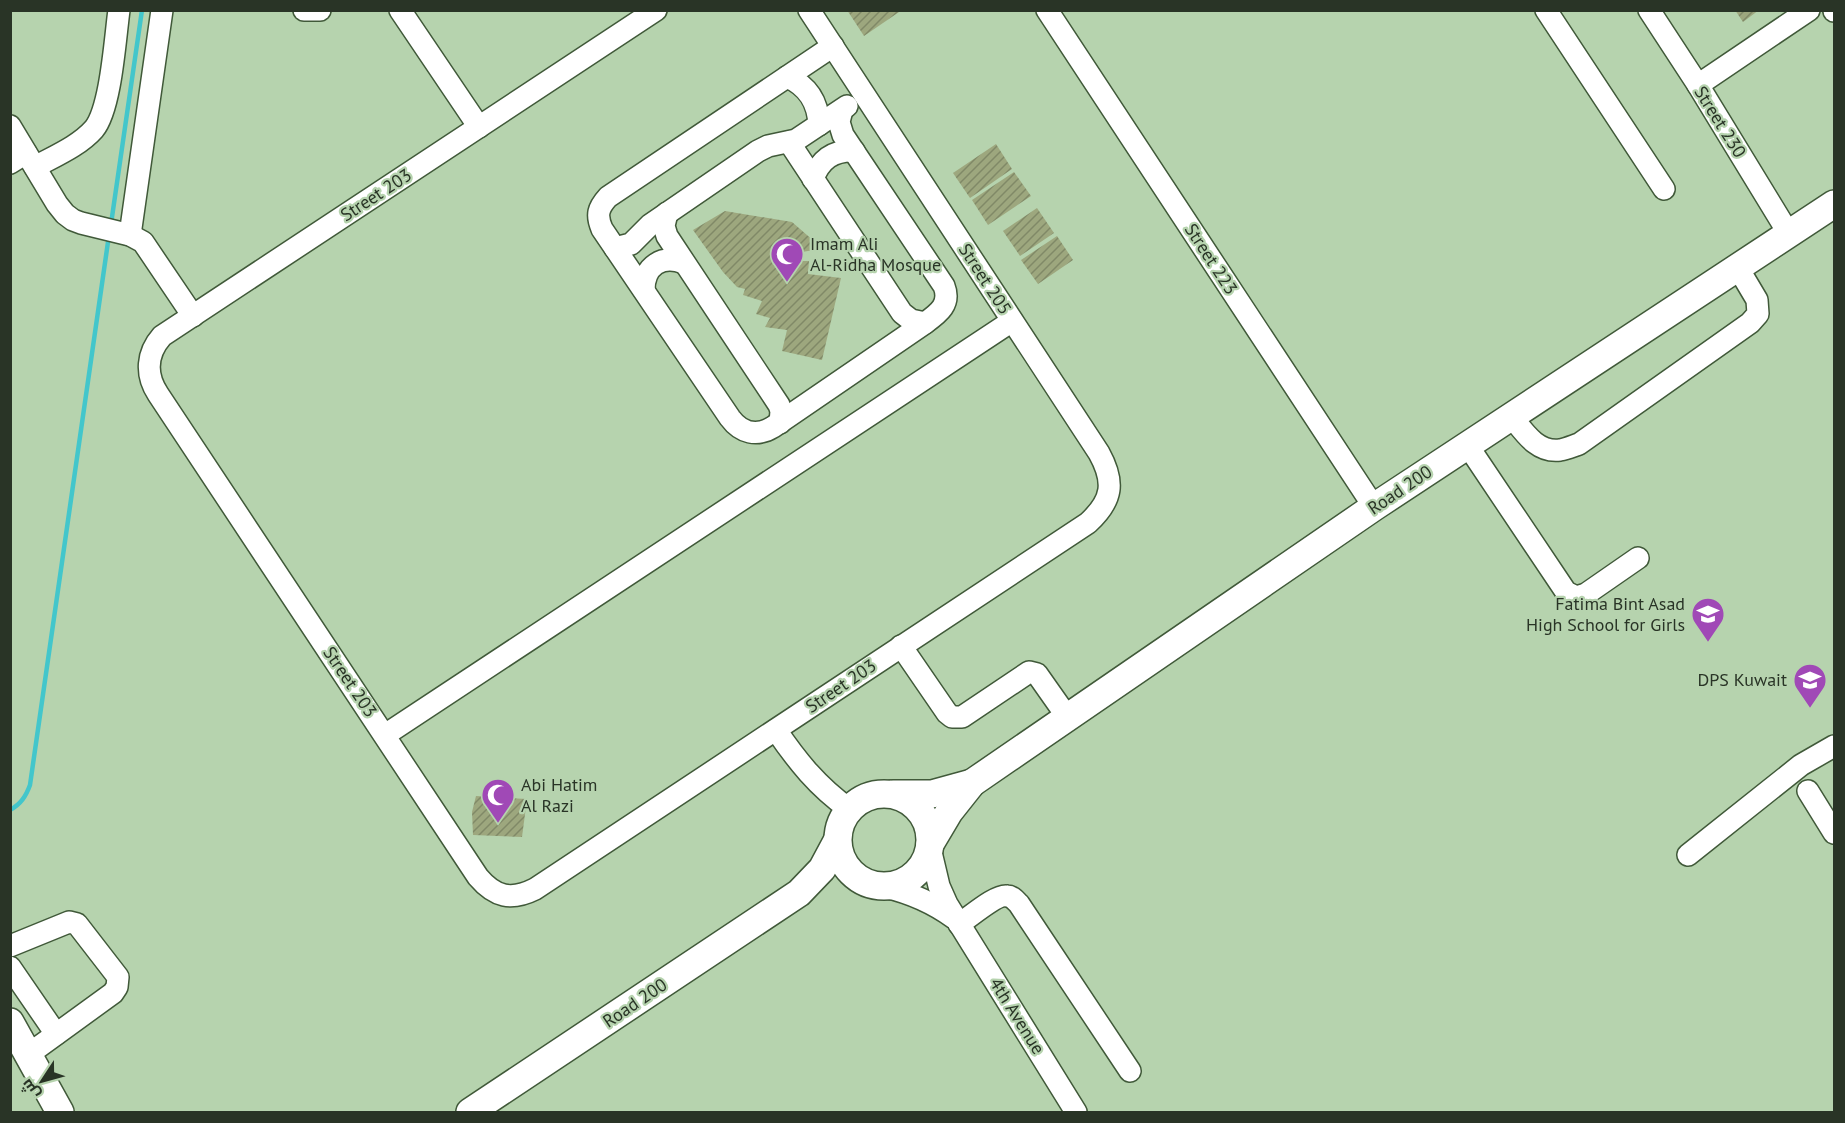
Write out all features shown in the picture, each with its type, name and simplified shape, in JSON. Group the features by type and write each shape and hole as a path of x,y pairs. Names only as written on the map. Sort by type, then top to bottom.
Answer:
{"main road":[{"name":"Road 200","path":"891,794 932,794 972,783 1374,507 1834,204"},
{"name":"Road 200","path":"930,846 949,812 972,783"},
{"path":"891,794 904,798 923,814 928,826 930,846 927,859 915,876 906,882 876,885 857,878 843,862 837,841 840,824 849,809 858,801 868,796 891,794"},
{"name":"Road 200","path":"470,1113 800,893 822,869 837,841"},
{"name":"Road 200","path":"800,893 839,884 876,885"},
{"path":"10,1022 60,1113"}],"street":[{"path":"24,161 86,137 102,117 119,10"},
{"path":"126,234 162,10"},
{"path":"304,10 320,10"},
{"path":"400,10 478,127"},
{"name":"Street 203","path":"656,10 162,336 156,343 149,362 153,387 486,887 498,894 511,896 523,895 535,889 1088,523 1098,514 1110,492"},
{"name":"Street 205","path":"809,10 1099,453 1110,479 1110,492"},
{"name":"Street 223","path":"1047,10 1374,507"},
{"path":"1546,10 1664,189"},
{"name":"Street 230","path":"1648,10 1698,85 1789,234"},
{"path":"1698,85 1809,10"},
{"path":"833,46 608,197 599,208 599,221 615,248 735,425 751,433 766,431 780,423 925,323 944,307 946,297 944,286 840,129 842,110"},
{"path":"787,77 796,81 811,96 816,105 819,125"},
{"path":"615,248 631,244 650,225 758,151 768,146 796,140 864,94"},
{"path":"10,126 24,161 65,214 81,223 137,238 147,247 193,316"},
{"path":"789,142 902,313 911,320 925,323"},
{"path":"813,179 821,163 828,157 845,150 854,151"},
{"path":"667,213 664,226 667,236 779,405 780,423"},
{"path":"644,290 646,276 656,264 670,260 684,263"},
{"path":"1512,417 1533,442 1547,448 1559,450 1579,444 1750,323 1758,314 1757,300 1738,268"},
{"path":"385,735 1012,321"},
{"path":"1468,446 1559,584 1570,595 1575,597 1586,594 1638,558"},
{"path":"901,646 952,717 962,717 1026,674 1034,672 1068,718"},
{"path":"776,730 805,770 820,786 849,809"},
{"path":"1688,855 1801,765 1834,746"},
{"path":"1808,791 1834,832"},
{"name":"4th Avenue","path":"930,846 939,886 958,922 1076,1113"},
{"name":"4th Avenue","path":"876,885 905,891 923,899 958,922"},
{"path":"958,922 1001,896 1013,898 1130,1071"},
{"path":"10,946 69,922 78,924 116,973 118,982 114,993 29,1054"},
{"path":"10,967 56,1034"}],"building":[{"path":"847,10 902,10 864,36"},
{"path":"1735,10 1759,10 1743,22"},
{"path":"996,144 1012,169 970,198 953,173"},
{"path":"1014,172 1031,196 988,225 972,200"},
{"path":"1037,208 1054,233 1020,256 1003,231"},
{"name":"Imam Ali Al-Ridha Mosque","path":"725,211 792,222 815,242 814,250 802,252 801,261 809,261 808,274 841,278 822,360 782,351 787,330 765,327 770,318 756,314 762,301 743,295 745,289 737,287 723,272 693,230"},
{"path":"1057,236 1073,260 1038,284 1021,260"},
{"name":"Abi Hatim Al Razi","path":"476,796 527,799 522,837 473,835 472,812"}],"waterway":[{"path":"111,224 142,10"},
{"path":"10,810 23,799 30,785 109,235"}],"place":[{"name":"Imam Ali Al-Ridha Mosque","path":"787,283"},
{"name":"Fatima Bint Asad High School for Girls","path":"1708,643"},
{"name":"DPS Kuwait","path":"1810,709"},
{"name":"Abi Hatim Al Razi","path":"498,824"}]}
